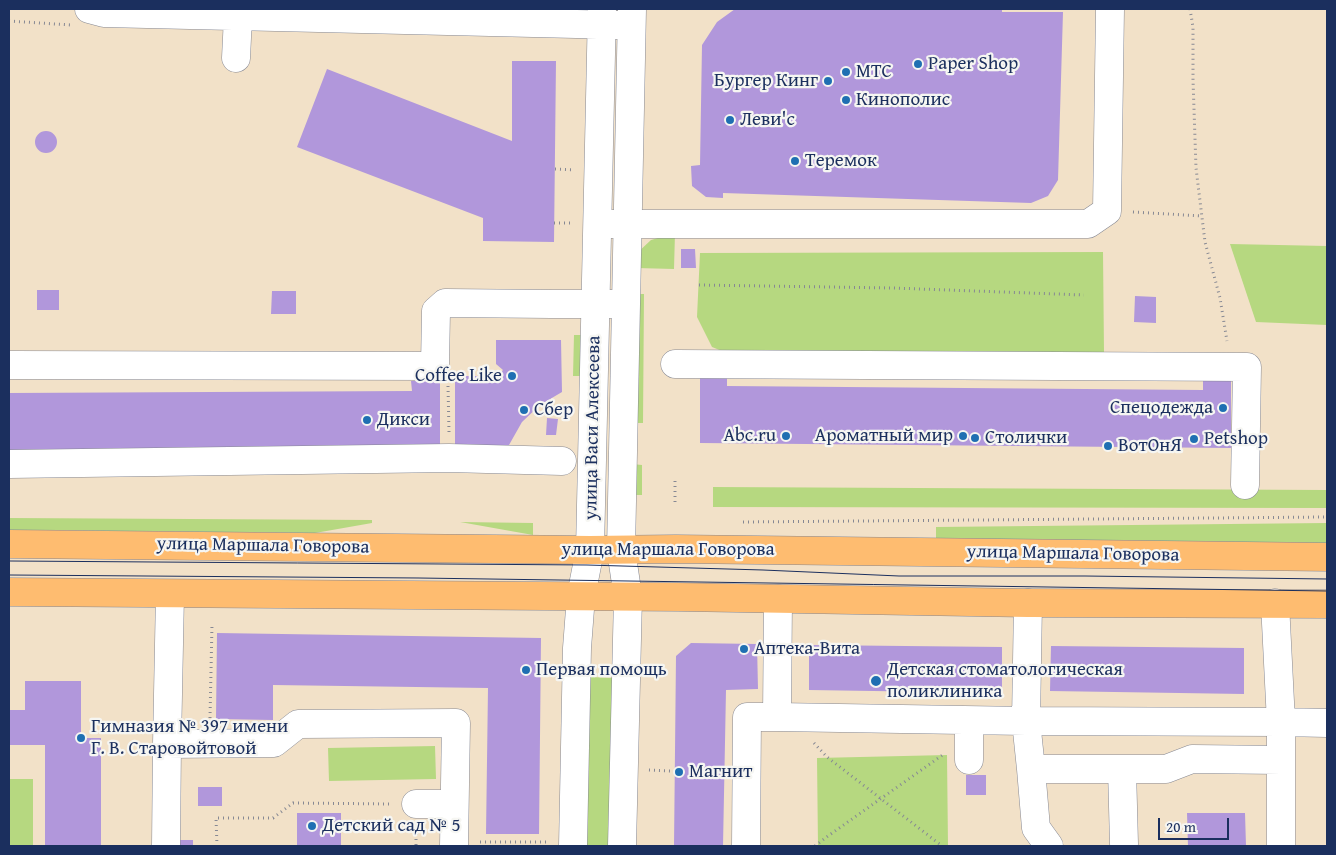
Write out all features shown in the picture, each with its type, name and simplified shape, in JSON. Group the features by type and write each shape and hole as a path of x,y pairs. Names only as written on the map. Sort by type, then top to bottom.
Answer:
{"main road":[{"name":"улица Маршала Говорова","path":"9,544 1327,557"},
{"path":"9,592 581,596 1028,603 1327,604"}],"street":[{"path":"587,223 1088,224 1107,211 1110,9"},
{"path":"81,17 104,13 158,12 238,17 369,14 632,17"},
{"name":"улица Васи Алексеева","path":"561,844 581,596 590,550 596,293 587,223 601,16"},
{"path":"236,58 238,17"},
{"name":"улица Васи Алексеева","path":"622,846 628,597 620,550 632,17"},
{"path":"9,365 435,366 436,311 445,303 552,304 596,293 626,293"},
{"path":"675,364 1247,367 1245,485"},
{"path":"9,464 449,458 562,460"},
{"path":"166,846 166,744 170,594"},
{"path":"777,717 778,599"},
{"path":"1028,603 1026,722 1032,769 1036,828 1049,846"},
{"path":"1275,604 1281,722 1281,846"},
{"path":"746,846 747,717 777,717 969,739 1026,722 1327,723"},
{"path":"166,744 274,743 298,724 456,724 454,844"},
{"path":"1032,769 1166,769 1192,759 1281,760"},
{"path":"1122,769 1124,844"},
{"path":"416,804 454,804"}],"path":[{"path":"1190,9 1193,27 1196,168 1205,242 1220,298 1230,366"},
{"path":"9,21 81,17"},
{"path":"555,169 578,170"},
{"path":"1107,211 1202,216"},
{"path":"554,222 587,223"},
{"path":"699,285 893,288 1084,295"},
{"path":"448,394 449,458"},
{"path":"674,481 675,506"},
{"path":"734,522 1327,517"},
{"path":"210,744 212,624"},
{"path":"815,846 880,799 969,739"},
{"path":"827,758 942,846"},
{"path":"642,770 670,771"},
{"path":"217,846 216,818 273,818 293,803 416,804"},
{"path":"454,844 561,844"}],"green space":[{"path":"675,233 674,269 636,268 636,254 651,240"},
{"path":"1230,244 1327,246 1327,325 1256,322"},
{"path":"1103,252 1104,352 737,357 712,347 697,317 700,253"},
{"path":"634,294 644,294 643,423 633,423"},
{"path":"574,335 583,335 582,376 573,376"},
{"path":"632,464 642,465 642,495 631,495"},
{"path":"713,487 1327,490 1327,508 713,507"},
{"path":"9,518 372,520 372,523 315,533 9,530"},
{"path":"460,522 533,523 533,535"},
{"path":"1327,523 1327,543 936,543 936,527"},
{"path":"590,677 613,678 609,846 586,846"},
{"path":"435,746 436,779 329,781 328,748"},
{"path":"947,755 948,846 818,846 817,758"},
{"path":"9,779 33,779 33,846 9,846"}],"building":[{"path":"735,9 1002,9 1002,12 1063,12 1058,180 1048,196 1031,203 723,193 723,198 706,197 692,186 691,166 700,165 702,45 717,22"},
{"path":"512,61 556,61 554,242 483,241 483,218 297,147 327,69 512,141"},
{"path":"46,131 54,134 57,142 54,150 46,153 38,150 35,142 38,134"},
{"path":"681,249 695,249 696,268 681,268"},
{"path":"37,290 59,290 59,310 37,310"},
{"path":"272,291 296,291 296,314 271,314"},
{"path":"1135,296 1156,297 1156,323 1134,322"},
{"path":"496,340 561,340 562,392 540,405 522,422 509,445 455,445 455,376 485,376 492,382 503,370 496,364"},
{"path":"700,375 727,375 727,386 1203,390 1203,380 1231,380 1231,448 700,443"},
{"path":"440,380 440,448 9,451 9,393 412,391 411,381"},
{"path":"547,418 558,419 556,435 546,435"},
{"path":"217,633 541,638 539,834 486,834 488,688 273,685 273,720 216,719"},
{"path":"691,643 757,644 758,689 726,690 723,846 674,846 676,656"},
{"path":"809,645 1002,647 1002,693 809,690"},
{"path":"1051,646 1244,648 1244,694 1050,691"},
{"path":"25,681 81,681 81,738 101,738 101,846 45,846 45,745 9,745 9,710 25,710"},
{"path":"966,775 986,775 986,795 966,795"},
{"path":"198,787 222,787 222,806 198,806"},
{"path":"297,813 341,813 341,846 297,846"},
{"path":"1187,813 1245,813 1246,846 1188,846"},
{"path":"180,840 193,840 193,846 180,846"}],"tram line":[{"path":"9,561 587,565 899,576 1327,579"},
{"path":"9,575 419,578 1327,591"}],"place":[{"name":"Paper Shop","path":"918,64"},
{"name":"МТС","path":"846,72"},
{"name":"Бургер Кинг","path":"828,81"},
{"name":"Кинополис","path":"846,100"},
{"name":"Леви'с","path":"730,120"},
{"name":"Теремок","path":"795,161"},
{"name":"Coffee Like","path":"512,376"},
{"name":"Спецодежда","path":"1223,408"},
{"name":"Сбер","path":"524,410"},
{"name":"Дикси","path":"367,420"},
{"name":"Abc.ru","path":"786,436"},
{"name":"Ароматный мир","path":"963,436"},
{"name":"Столички","path":"975,438"},
{"name":"Petshop","path":"1194,439"},
{"name":"ВотОнЯ","path":"1108,446"},
{"name":"Аптека-Вита","path":"744,649"},
{"name":"Первая помощь","path":"526,670"},
{"name":"Детская стоматологическая поликлиника","path":"876,681"},
{"name":"Гимназия № 397 имени Г. В. Старовойтовой","path":"81,738"},
{"name":"Магнит","path":"679,772"},
{"name":"Детский сад № 5","path":"312,826"}]}
